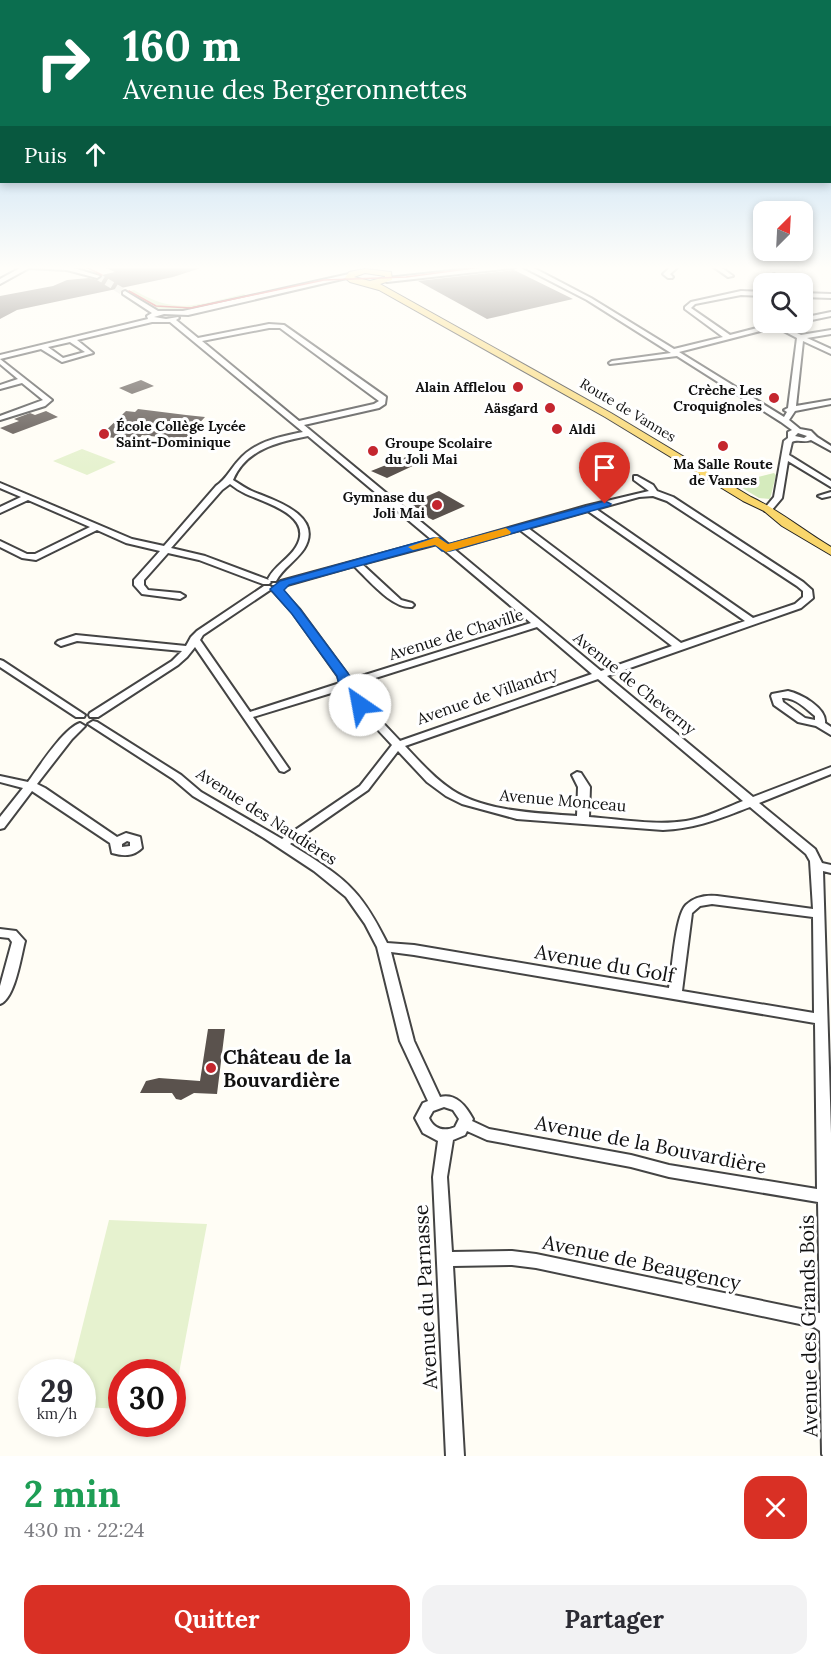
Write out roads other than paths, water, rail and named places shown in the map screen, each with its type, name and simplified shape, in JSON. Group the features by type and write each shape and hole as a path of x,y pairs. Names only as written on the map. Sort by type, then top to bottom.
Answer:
{"main road":[{"name":"Route de Vannes","path":"465,333 481,341"},
{"name":"Route de Vannes","path":"467,333 747,499 768,508 786,524 831,552"}],"street":[{"path":"0,359 100,333"},
{"name":"Avenue de Cheverny","path":"190,333 264,395 265,399 298,423 807,847 817,866"},
{"path":"197,340 233,333"},
{"path":"292,333 383,399 376,406 298,423"},
{"path":"643,333 784,420 804,441 812,438 831,449"},
{"path":"722,333 728,337"},
{"path":"612,363 675,353 746,333"},
{"path":"791,333 831,352"},
{"path":"800,337 825,333"},
{"path":"784,420 792,409 800,337"},
{"path":"43,347 62,360 90,353 72,340"},
{"path":"0,359 46,397 47,401 0,418"},
{"path":"0,387 24,380"},
{"path":"770,412 831,402"},
{"path":"180,597 145,592 139,585 140,580 219,488 230,481 234,470 254,448 269,442 310,433"},
{"path":"768,508 778,498 788,441 796,435"},
{"path":"786,456 831,485"},
{"path":"446,548 638,495 654,493 650,487 637,478"},
{"path":"230,481 285,508 305,526 301,546 275,573 273,584"},
{"path":"0,485 129,541 202,558 273,584"},
{"name":"Avenue de Villandry","path":"397,745 752,622 802,604 808,598 807,590 670,500 654,493"},
{"path":"0,510 28,497"},
{"path":"589,508 752,622"},
{"path":"521,527 679,647"},
{"path":"0,544 28,557 39,556 97,528"},
{"path":"0,825 68,737 86,720 154,678 186,652 194,639 273,584 437,541"},
{"path":"39,556 52,562"},
{"path":"356,563 398,602 409,605"},
{"name":"Avenue Monceau","path":"273,584 296,611 343,676 346,690 436,785 466,802 517,815 663,826 686,825 706,820 831,770"},
{"name":"Avenue de Chaville","path":"247,716 537,624"},
{"path":"61,643 76,638 205,654"},
{"path":"194,639 284,769"},
{"name":"Avenue des Naudières","path":"0,663 177,777 196,794 282,844 345,889 370,922 383,947 407,1041 435,1102"},
{"path":"820,724 831,732"},
{"path":"282,844 368,785 397,745"},
{"path":"577,775 584,787 583,819"},
{"path":"0,779 31,786 116,842"},
{"path":"829,1198 827,1086 821,1019 826,990 817,866 831,869"},
{"path":"675,994 686,913 693,905 710,899 819,914"},
{"path":"0,933 12,934 19,940 5,992 0,999"},
{"name":"Avenue du Golf","path":"383,947 414,950 821,1019"},
{"path":"447,1101 458,1106 465,1114 465,1124 458,1132 446,1136 430,1132 423,1123 424,1111 435,1102 447,1101"},
{"name":"Avenue de la Bouvardière","path":"465,1124 488,1134 632,1161 669,1171 829,1198"},
{"name":"Avenue du Parnasse","path":"446,1136 440,1168 455,1456"},
{"name":"Avenue des Grands Bois","path":"829,1198 831,1454"},
{"name":"Avenue de Beaugency","path":"444,1259 536,1260 818,1320 830,1328"}],"place":[{"name":"Alain Afflelou","path":"518,387"},
{"name":"Crèche Les Croquignoles","path":"774,398"},
{"name":"Aäsgard","path":"550,408"},
{"name":"Aldi","path":"557,429"},
{"name":"École Collège Lycée Saint-Dominique","path":"104,434"},
{"name":"Ma Salle Route de Vannes","path":"723,446"},
{"name":"Groupe Scolaire du Joli Mai","path":"373,451"},
{"name":"Gymnase du Joli Mai","path":"437,505"},
{"name":"Château de la Bouvardière","path":"211,1068"}]}
